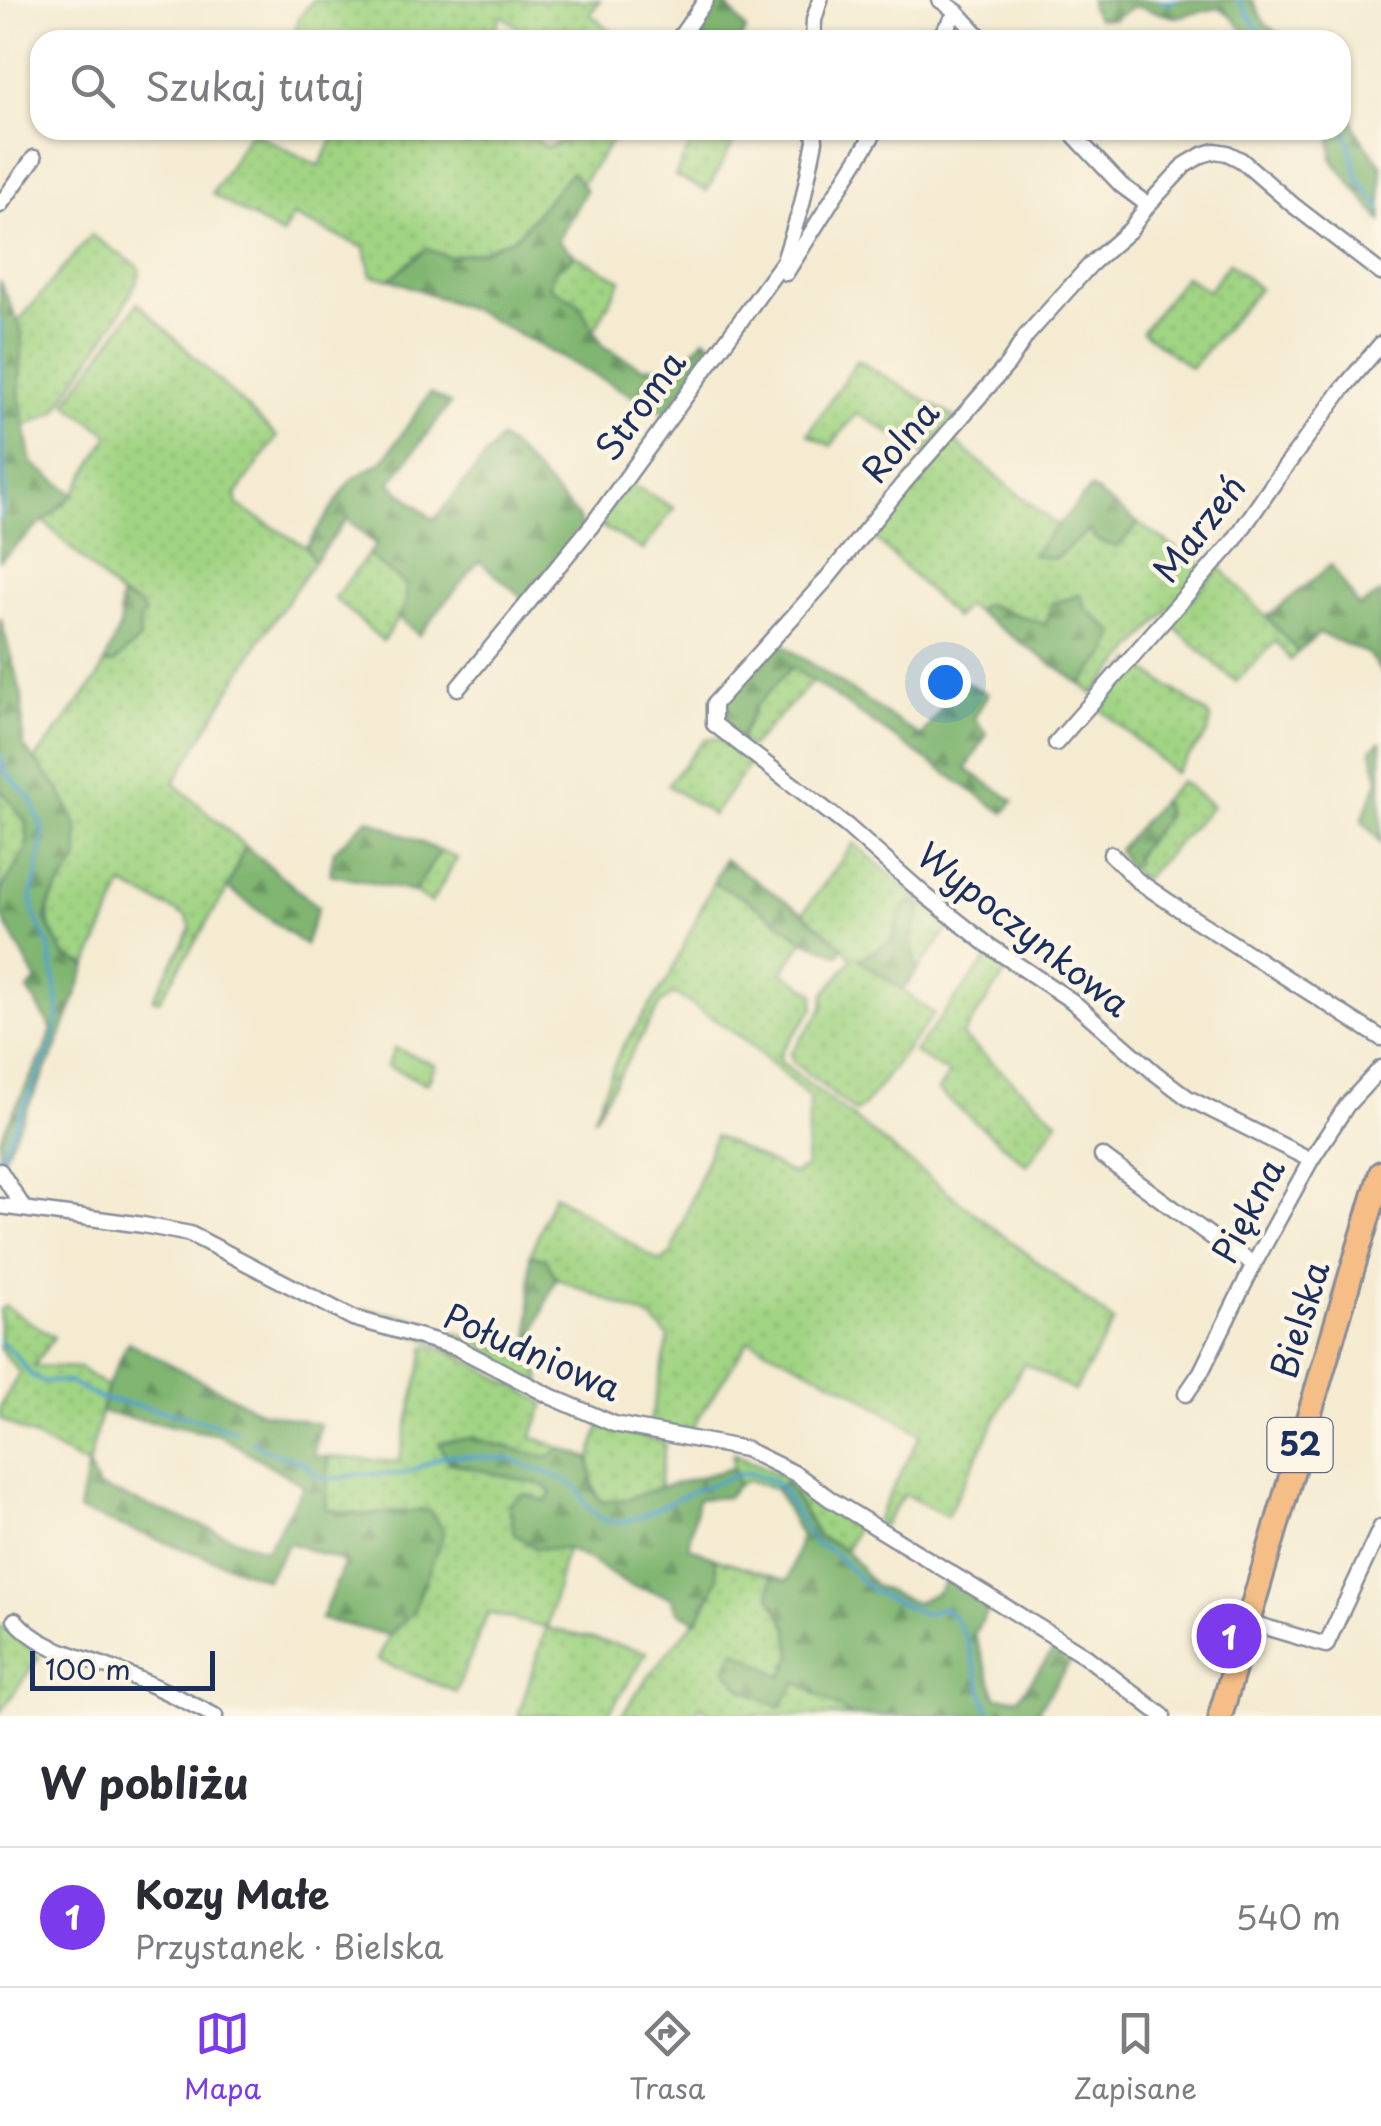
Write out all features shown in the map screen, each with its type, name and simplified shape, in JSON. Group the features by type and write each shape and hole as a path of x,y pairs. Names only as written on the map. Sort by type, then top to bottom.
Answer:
{"main road":[{"name":"Bielska","path":"1220,1716 1381,1173"}],"street":[{"path":"685,30 706,0"},
{"path":"814,30 820,0"},
{"path":"940,0 973,30"},
{"path":"944,30 956,12"},
{"name":"Stroma","path":"458,688 592,525 784,261 802,204 815,140"},
{"path":"729,353 785,275 870,140"},
{"path":"1078,140 1121,185 1148,205"},
{"name":"Rolna","path":"714,724 714,704 825,580 1008,364 1026,336 1091,264 1130,230 1185,165 1202,154 1216,151 1241,160 1381,273"},
{"path":"0,204 34,158"},
{"name":"Marzeń","path":"1056,742 1234,542 1341,391 1381,344"},
{"name":"Wypoczynkowa","path":"714,724 847,826 988,945 1072,1001 1188,1098 1310,1160"},
{"path":"1111,854 1137,880 1185,913 1381,1038"},
{"name":"Piękna","path":"1186,1394 1310,1160 1347,1105 1381,1068"},
{"path":"1102,1156 1254,1264"},
{"path":"0,1170 24,1208"},
{"name":"Południowa","path":"0,1206 190,1234 353,1318 456,1347 614,1424 745,1449 796,1474 1084,1656 1163,1716"},
{"path":"1248,1622 1326,1645 1381,1527"},
{"path":"15,1620 28,1635 47,1646 115,1669 215,1716"}],"green space":[{"path":"313,0 600,0 590,14 610,30 522,30 501,15 495,30 296,30 297,21"},
{"path":"714,0 723,0 746,30 692,30"},
{"path":"1090,0 1252,0 1265,24 1274,30 1243,30 1219,8 1175,17 1134,6 1113,19 1097,18"},
{"path":"1351,117 1381,165 1381,221 1332,159 1331,140 1351,140"},
{"path":"245,140 268,140 319,166 333,140 536,140 547,148 564,140 613,140 581,184 570,173 517,236 483,251 450,257 426,249 390,279 371,276 365,248 293,216 282,235 212,194"},
{"path":"693,140 735,140 707,191 675,176"},
{"path":"571,172 586,190 558,241 575,255 552,273 550,287 578,303 603,346 643,368 681,364 705,338 715,347 665,413 475,311 390,279 426,249 450,257 483,251 517,236"},
{"path":"91,235 139,267 140,275 120,314 55,412 24,427 19,397 22,332 18,322"},
{"path":"575,255 621,280 594,331 578,303 550,287 551,273"},
{"path":"1229,263 1259,289 1191,368 1142,332 1185,276 1208,291"},
{"path":"0,281 22,332 19,397 32,463 74,494 0,560"},
{"path":"138,303 277,437 236,495 238,506 306,547 314,562 260,640 174,783 245,846 228,888 159,1001 153,999 191,929 187,917 123,885 87,966 65,954 53,933 48,913 54,895 78,860 60,790 35,760 97,679 104,664 114,663 140,639 139,604 121,597 44,521 74,494 109,435 66,403"},
{"path":"857,360 955,418 925,454 857,413 831,446 808,434"},
{"path":"430,393 450,404 390,483 434,520 500,439 578,517 583,531 526,600 479,561 419,635 398,618 406,603 406,585 368,555 376,545 347,519 314,562 306,547 351,480 384,460"},
{"path":"952,439 1057,526 1033,554 1055,559 1089,529 1117,547 1139,524 1206,568 1093,694 1081,684 1109,651 985,604 975,611 966,605 955,618 869,532"},
{"path":"631,484 674,508 643,550 601,526 602,517"},
{"path":"1091,488 1139,524 1117,547 1096,540 1089,530 1055,559 1032,555"},
{"path":"368,555 406,585 407,603 383,641 334,598"},
{"path":"1331,565 1359,607 1381,593 1381,672 1369,654 1319,633 1298,652 1267,617"},
{"path":"1220,567 1298,652 1290,660 1276,641 1236,682 1170,623"},
{"path":"1081,595 1085,608 1114,632 1109,651 1081,684 975,611 985,604 1046,625 1052,603"},
{"path":"121,597 139,604 145,614 139,622 140,639 114,663 104,664 121,624"},
{"path":"0,617 22,696 23,746 60,790 78,828 78,860 50,901 46,920 64,955 87,966 56,1049 2,1160 0,1139 52,1029 28,990 37,981 1,915 1,891 28,846 26,822 0,788"},
{"path":"779,642 921,737 961,680 988,694 974,718 987,734 966,769 1014,801 1004,813 792,667 755,707 740,739 719,720 721,705"},
{"path":"1133,661 1211,720 1208,733 1175,773 1096,705"},
{"path":"791,666 813,681 750,747 740,739 755,707"},
{"path":"715,738 750,763 713,815 667,785 705,739"},
{"path":"1381,741 1381,843 1362,820 1379,779 1371,749"},
{"path":"1181,781 1212,806 1143,880 1128,867 1135,864 1135,857 1167,815 1161,801"},
{"path":"0,788 26,822 28,847 1,891 0,915"},
{"path":"1161,801 1167,815 1135,856 1136,864 1128,867 1118,850"},
{"path":"368,819 440,851 414,892 330,874 334,851"},
{"path":"854,843 950,927 917,971 911,940 922,907 903,908 891,942 860,959 934,1014 864,1106 855,1112 793,1062 790,1054 823,1009 824,995 852,959 803,913"},
{"path":"245,846 318,907 305,945 228,888"},
{"path":"440,851 457,858 431,903 414,892"},
{"path":"724,859 803,913 843,947 839,955 804,940 745,898 713,883"},
{"path":"713,883 745,898 804,940 782,972 814,993 814,1008 781,1052 780,1061 1114,1322 1074,1391 1024,1363 947,1516 904,1494 883,1526 876,1521 921,1434 853,1391 749,1340 690,1431 649,1425 669,1338 651,1318 556,1278 546,1258 530,1255 554,1194 660,1262 671,1254 715,1136 792,1174 806,1167 810,1098 744,1039 674,993 661,1003 593,1119 620,1051 668,979"},
{"path":"913,901 922,907 911,940 917,971 903,990 859,959 891,942 903,908"},
{"path":"991,954 1010,967 962,1036 1058,1121 1027,1165 938,1091 949,1074 914,1052"},
{"path":"395,1048 435,1065 427,1084 387,1066"},
{"path":"530,1255 546,1258 556,1278 536,1329 539,1364 530,1358"},
{"path":"5,1306 54,1337 34,1366 80,1368 107,1387 88,1466 0,1419 0,1406 20,1373 0,1349 0,1310"},
{"path":"365,1309 410,1317 530,1358 539,1364 541,1385 374,1319"},
{"path":"128,1342 261,1412 320,1424 313,1456 329,1457 326,1509 360,1515 429,1510 444,1532 413,1612 389,1635 321,1619 345,1562 289,1543 266,1579 79,1511 88,1466 98,1487 266,1550 304,1486 219,1435 101,1412 107,1387"},
{"path":"426,1346 452,1352 545,1403 532,1437 561,1448 549,1458 472,1438 448,1462 546,1486 553,1494 545,1501 535,1548 566,1549 547,1628 647,1652 607,1716 518,1716 546,1628 488,1613 456,1692 378,1660 389,1635 413,1612 428,1510 359,1515 326,1509 329,1457 399,1462"},
{"path":"601,1424 665,1443 659,1488 602,1502 591,1473"},
{"path":"472,1438 548,1458 561,1448 589,1458 594,1492 602,1502 626,1499 733,1468 738,1485 727,1497 698,1499 688,1546 715,1558 718,1578 697,1621 677,1611 672,1597 628,1585 567,1549 535,1548 514,1534 509,1504 524,1494 545,1501 552,1494 546,1486 448,1462 439,1443"},
{"path":"733,1453 791,1480 857,1526 846,1550 819,1537 786,1483 776,1489 748,1480 738,1485"},
{"path":"786,1482 819,1537 846,1550 875,1586 915,1603 938,1592 947,1578 991,1606 974,1634 996,1697 1018,1698 1054,1650 1074,1656 1038,1710 1047,1716 852,1716 797,1682 780,1707 743,1690 726,1670 735,1650 783,1677 792,1655 788,1627 770,1596 772,1576 788,1581 801,1536 776,1489"},
{"path":"715,1558 772,1576 770,1596 788,1627 792,1655 783,1678 780,1706 797,1682 852,1716 714,1716 700,1706 693,1716 621,1716 701,1613 713,1588"},
{"path":"0,1626 13,1628 39,1657 0,1713"}],"waterway":[{"path":"1160,0 1175,0"},
{"path":"1238,0 1259,30"},
{"path":"1349,140 1358,179 1381,209"},
{"path":"0,319 5,494 0,520"},
{"path":"0,755 6,773 31,798 43,830 38,875 32,891 33,912 49,946 59,1007 55,1038 0,1158"},
{"path":"0,1342 30,1374 42,1381 70,1382 99,1398 179,1414 236,1431"},
{"path":"252,1440 263,1449 306,1464 315,1475 332,1480 358,1474 403,1474 447,1455 509,1459 568,1481 580,1491 587,1507 604,1520 620,1523 736,1475 750,1473 773,1481 813,1542 834,1553 872,1591 924,1614 942,1608 952,1616 967,1641 992,1716"}],"place":[{"name":"Kozy Małe","path":"1229,1636"}]}
